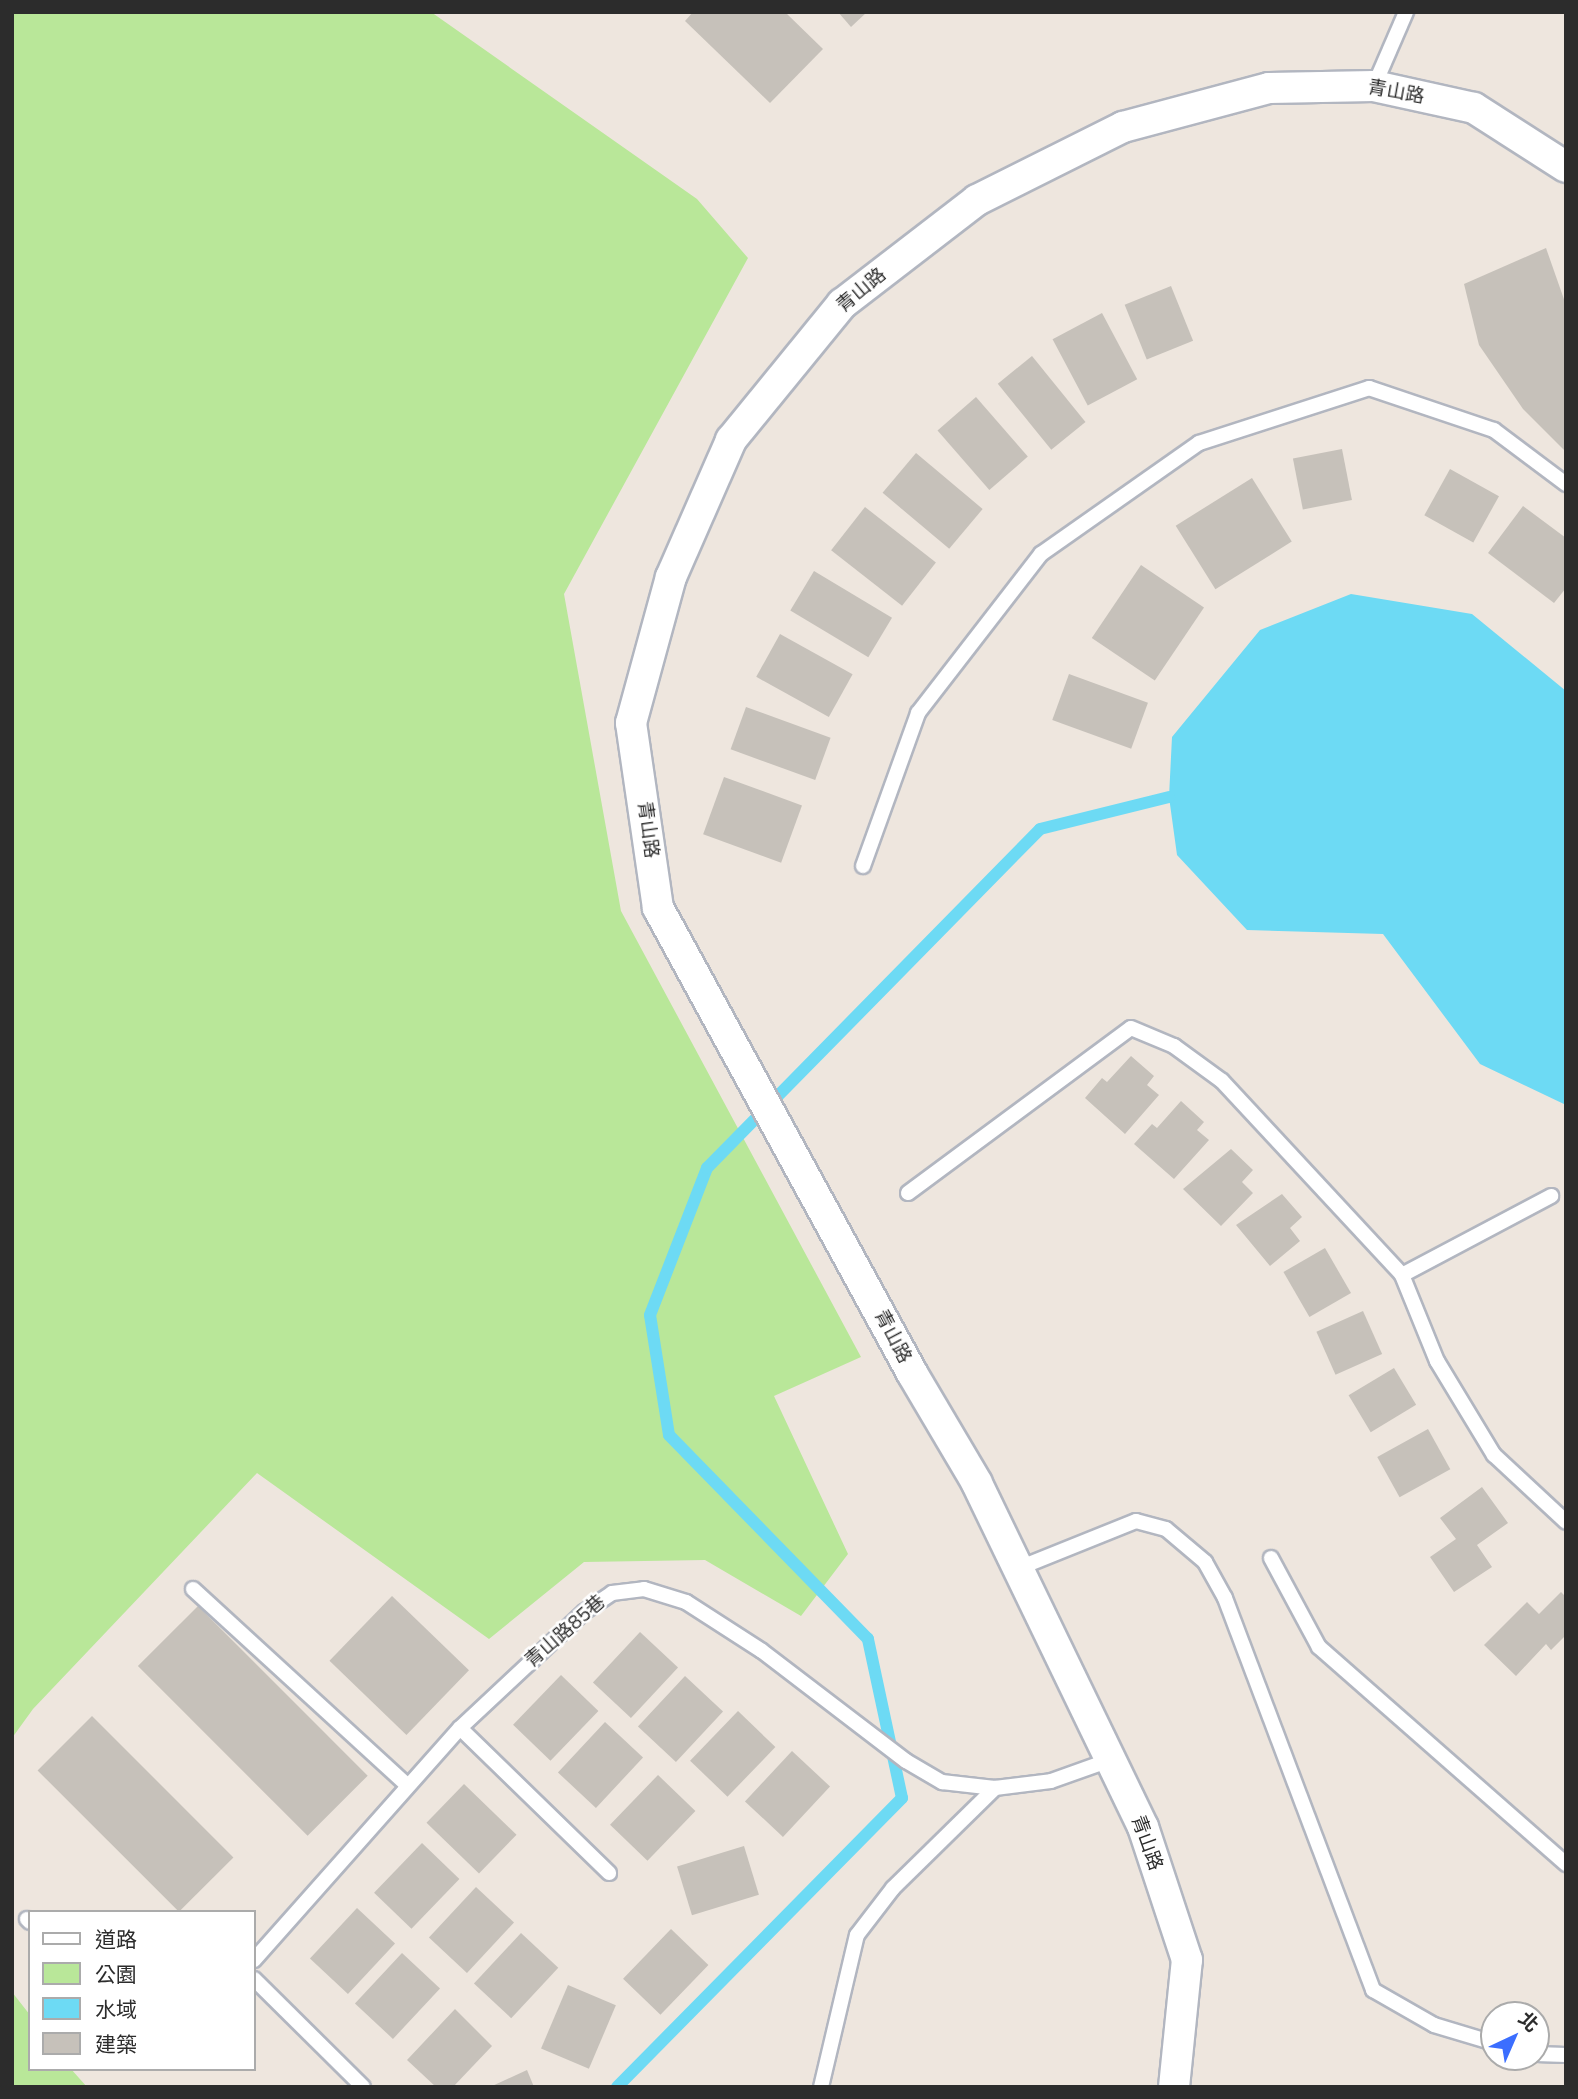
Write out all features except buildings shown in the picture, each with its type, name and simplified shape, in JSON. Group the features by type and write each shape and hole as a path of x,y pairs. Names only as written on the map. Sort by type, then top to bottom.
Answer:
{"street":[{"name":"青山路","path":"1174,2087 1187,1960 1143,1827 977,1483 912,1373 658,908 631,723 671,577 731,440 842,304 977,201 1123,127 1269,88 1374,86 1474,108 1562,159"}],"lane":[{"path":"1374,86 1406,12"},
{"path":"863,866 918,713 1041,554 1199,443 1369,388 1493,430 1566,484"},
{"path":"908,1193 1131,1028 1174,1046 1222,1082 1402,1275 1437,1361 1494,1455 1566,1521"},
{"path":"1402,1275 1551,1196"},
{"path":"1019,1568 1136,1521 1166,1529 1205,1562 1225,1598 1373,1990 1434,2025 1480,2039"},
{"path":"1271,1558 1319,1647 1566,1864"},
{"path":"193,1589 407,1785"},
{"name":"青山路85巷","path":"256,1958 460,1728 584,1612 612,1593 644,1589 686,1602 762,1651 918,1768 942,1782 995,1788 1051,1781 1110,1760"},
{"path":"460,1728 609,1873"},
{"path":"821,2087 857,1935 893,1888 995,1788"},
{"path":"256,1981 363,2087"}],"green space":[{"path":"12,12 431,12 697,199 748,258 564,594 621,911 861,1357 774,1396 848,1554 801,1616 705,1560 584,1562 489,1639 257,1473 33,1709 12,1738"},
{"path":"12,1992 28,2012 28,2071 73,2071 87,2087 12,2087"}],"water":[{"path":"1351,594 1472,614 1566,691 1566,1105 1480,1064 1383,934 1247,930 1177,855 1169,797 1172,737 1260,630"}],"waterway":[{"path":"617,2087 902,1798 868,1639 669,1435 650,1315 707,1168 1040,829 1169,797"}]}
